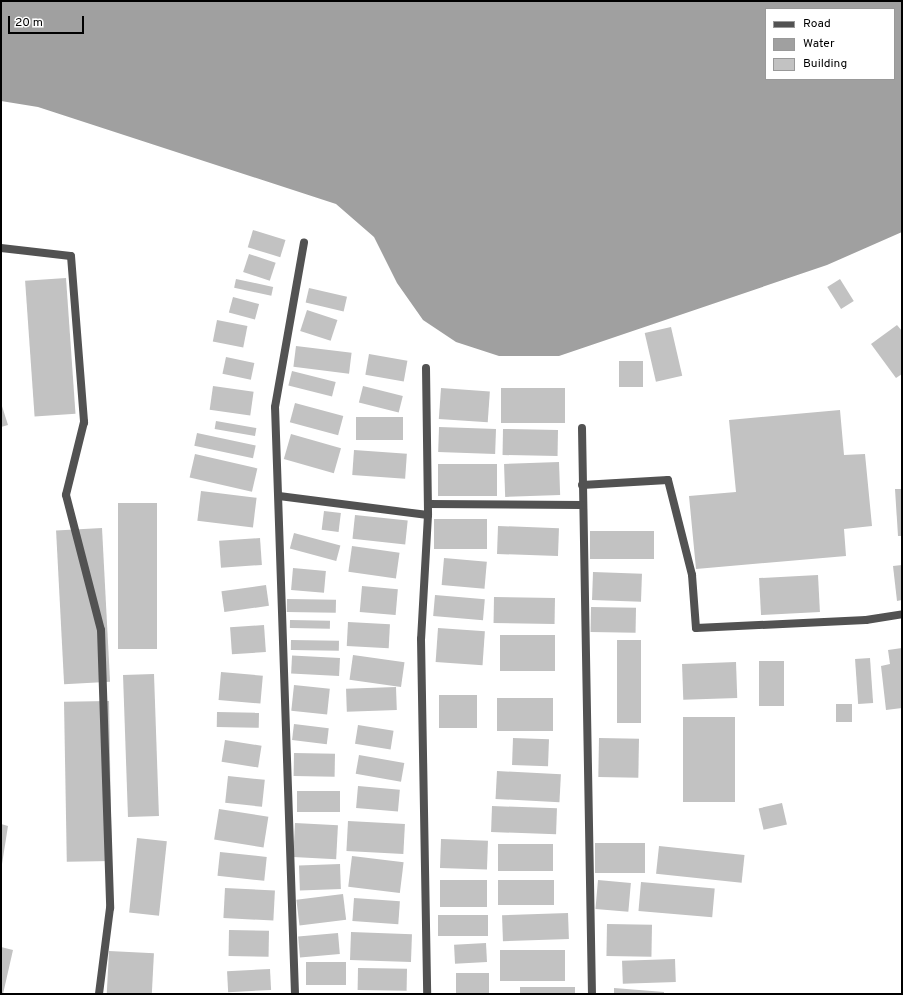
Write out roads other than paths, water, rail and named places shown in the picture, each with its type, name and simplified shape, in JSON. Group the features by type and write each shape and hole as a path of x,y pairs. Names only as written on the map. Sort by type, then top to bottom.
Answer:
{"street":[{"path":"295,994 281,650 275,407 304,243"},
{"path":"1,248 71,256 84,422 66,495 101,630 110,908 99,994"},
{"path":"426,368 428,515 421,638 427,994"},
{"path":"582,428 582,505 592,994"},
{"path":"582,485 668,480 692,575 696,628 866,620 902,614"},
{"path":"278,496 428,515"},
{"path":"428,504 582,505"}],"water":[{"path":"1,1 902,1 902,232 827,265 559,356 499,356 456,342 423,320 397,283 374,237 336,204 38,107 1,101"}]}
